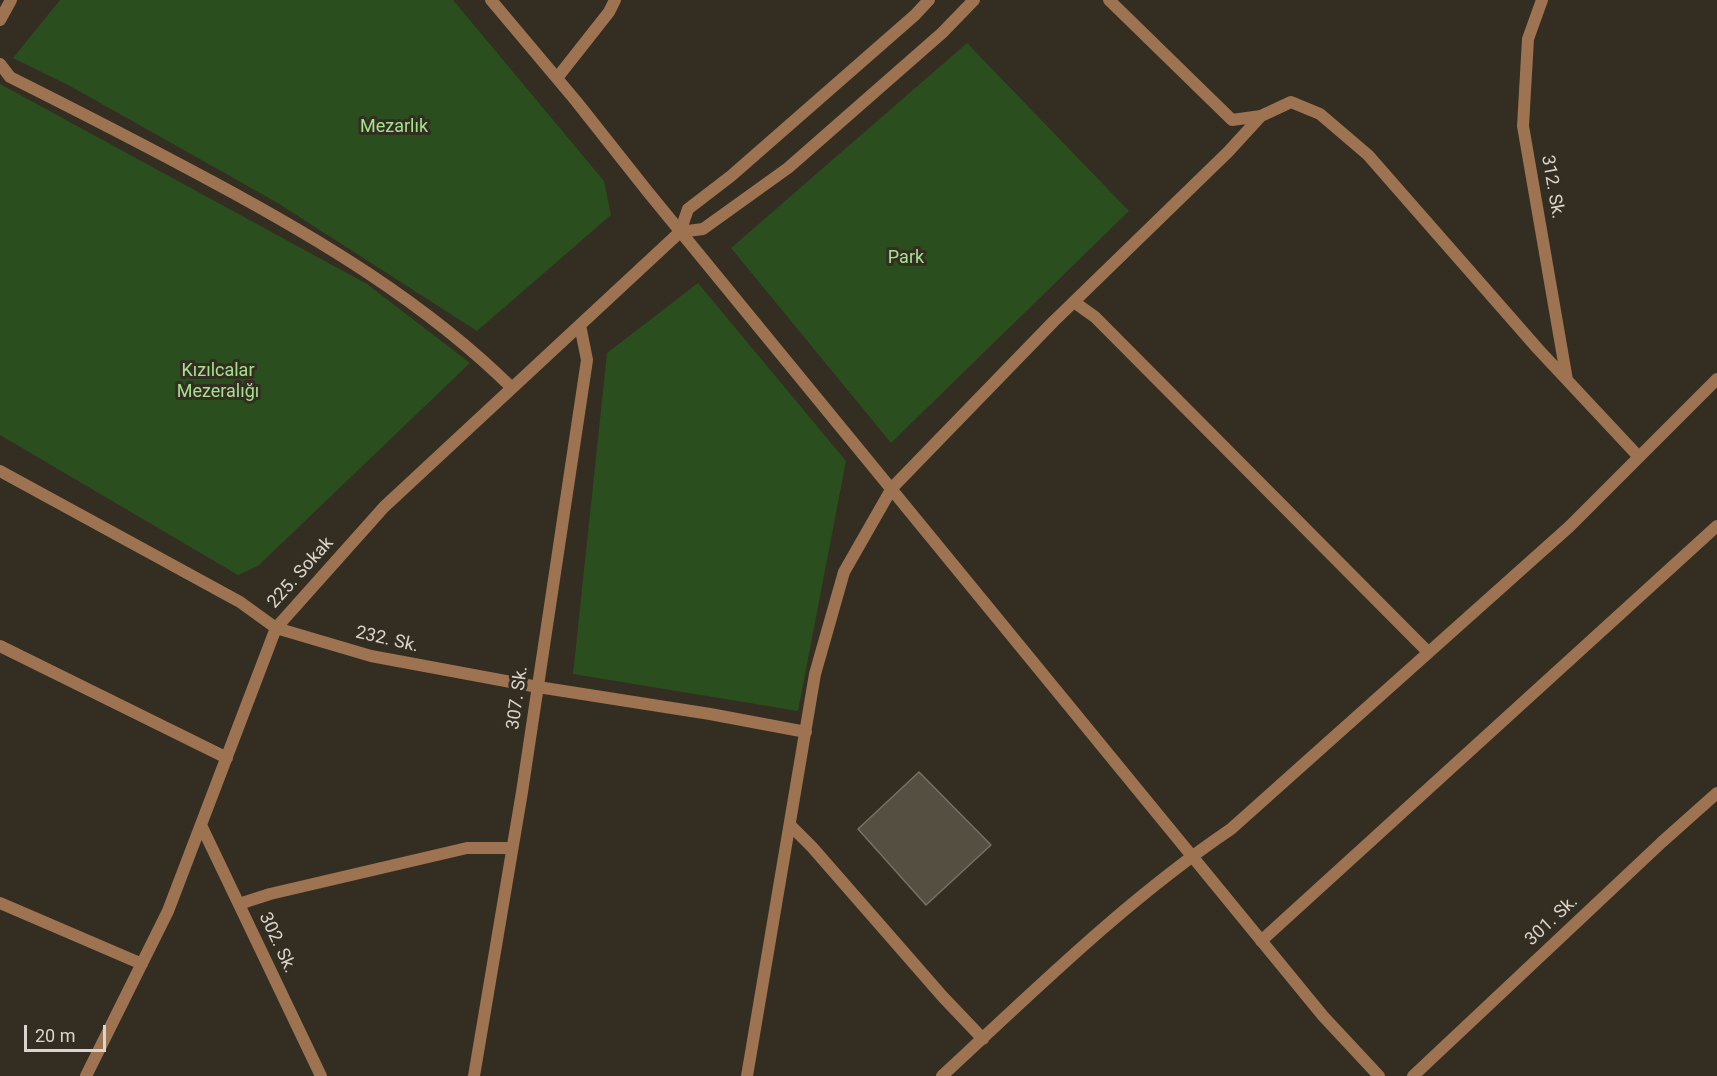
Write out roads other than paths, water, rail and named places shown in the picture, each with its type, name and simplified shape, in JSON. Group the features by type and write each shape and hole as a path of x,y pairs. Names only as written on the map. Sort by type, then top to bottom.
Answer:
{"street":[{"path":"0,20 11,0"},
{"path":"491,0 1323,1016 1379,1076"},
{"path":"557,78 609,12 615,0"},
{"path":"680,232 688,210 731,176 915,15 929,0"},
{"path":"680,232 703,229 788,168 942,33 974,0"},
{"path":"1109,0 1232,120 1261,116 1292,102 1320,114 1368,155 1567,381 1639,457"},
{"name":"312. Sk.","path":"1542,0 1528,39 1523,126 1567,381"},
{"path":"0,64 10,76 121,132 290,223 406,299 487,364 512,388"},
{"path":"747,1076 815,674 844,572 892,488 1074,302 1228,152 1261,116"},
{"name":"225. Sokak","path":"86,1076 168,911 276,628 384,507 680,232"},
{"path":"1074,302 1095,317 1428,652"},
{"name":"307. Sk.","path":"474,1076 538,687 587,360 580,325"},
{"path":"942,1076 1109,922 1191,855 1231,829 1569,527 1717,379"},
{"name":"232. Sk.","path":"0,471 240,602 276,628 371,657 806,732"},
{"path":"1261,940 1717,526"},
{"path":"0,646 226,758"},
{"name":"301. Sk.","path":"1413,1076 1717,793"},
{"name":"302. Sk.","path":"201,825 321,1076"},
{"path":"790,825 982,1039"},
{"path":"239,904 270,894 467,848 512,848"},
{"path":"0,903 142,964"}],"park label":[{"name":"Mezarlık","path":"394,127"},
{"name":"Park","path":"906,258"},
{"name":"Kızılcalar Mezeralığı","path":"218,382"}]}
